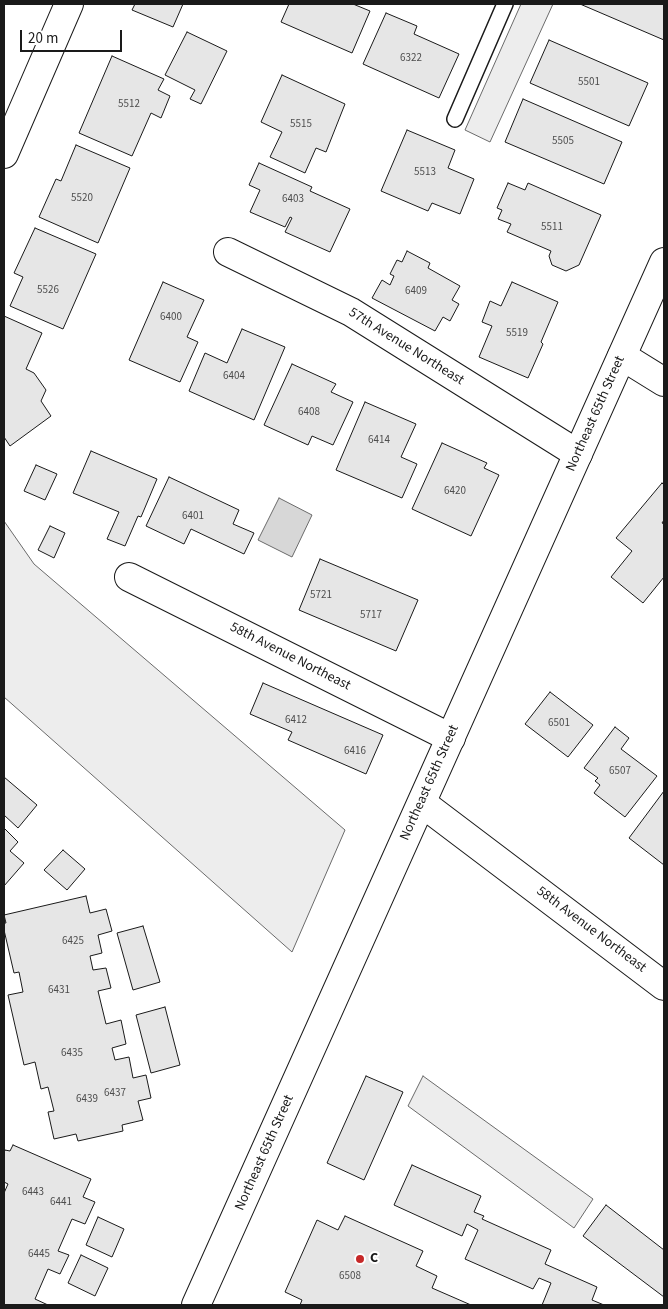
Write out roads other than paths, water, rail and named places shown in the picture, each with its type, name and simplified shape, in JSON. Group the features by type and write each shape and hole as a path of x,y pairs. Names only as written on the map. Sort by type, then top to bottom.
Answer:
{"street":[{"path":"4,154 69,4"},
{"name":"57th Avenue Northeast","path":"228,252 351,312 578,454"},
{"name":"Northeast 65th Street","path":"196,1305 664,262"},
{"path":"622,356 664,382"},
{"name":"58th Avenue Northeast","path":"129,577 451,738"},
{"name":"58th Avenue Northeast","path":"422,803 664,986"}],"lane":[{"path":"455,119 503,5"}],"place":[{"name":"C","path":"360,1259"}]}
